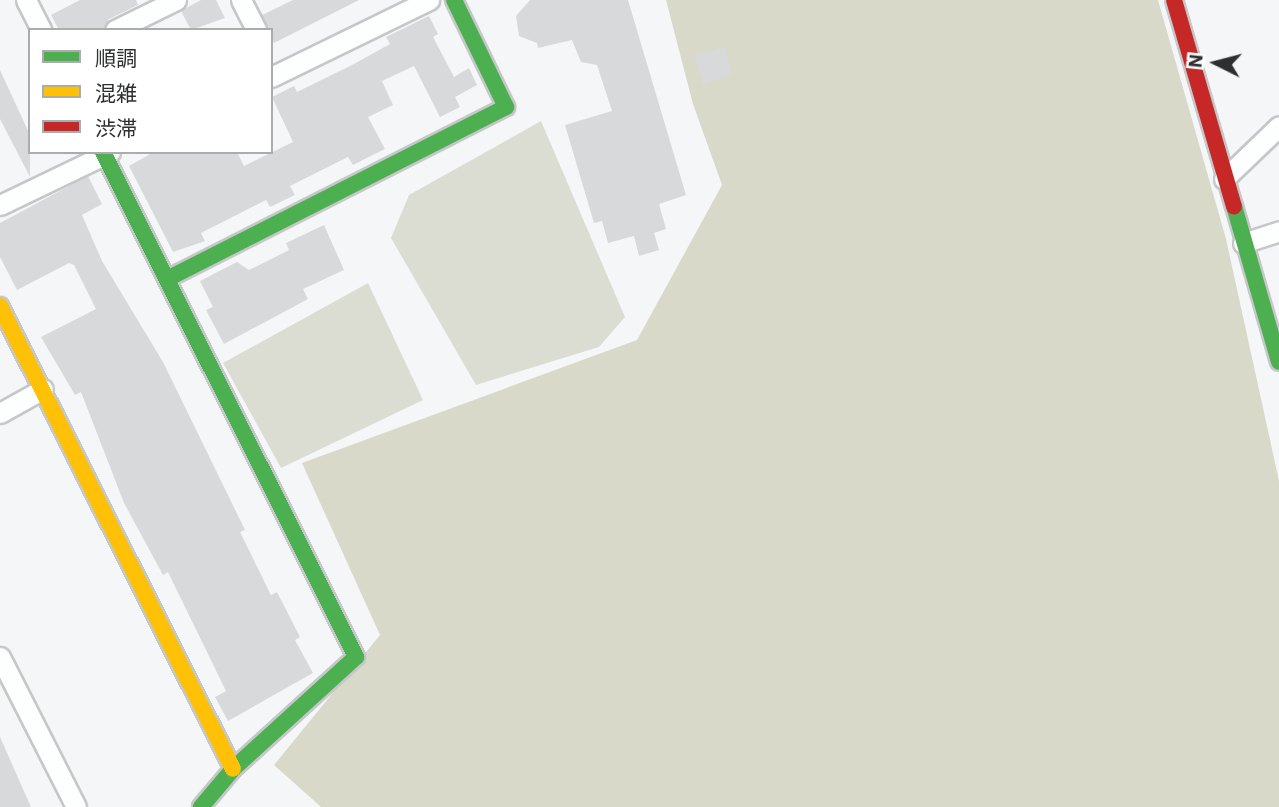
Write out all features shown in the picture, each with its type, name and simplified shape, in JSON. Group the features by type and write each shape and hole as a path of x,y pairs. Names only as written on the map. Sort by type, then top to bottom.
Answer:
{"street":[{"path":"26,0 40,28"},
{"path":"119,28 176,0"},
{"path":"241,0 255,28"},
{"path":"273,70 429,0"},
{"path":"169,278 506,107 454,0"},
{"path":"1174,0 1279,362"},
{"path":"1224,179 1279,126"},
{"path":"0,205 104,154"},
{"path":"107,154 356,657 233,769 201,807"},
{"path":"1243,243 1279,231"},
{"path":"0,306 233,769"},
{"path":"0,413 43,389"},
{"path":"0,657 76,807"}],"shaded area":[{"path":"541,121 625,317 599,347 476,385 391,238 409,195"},
{"path":"368,283 423,400 281,468 223,363"}],"green space":[{"path":"666,0 1158,0 1226,239 1279,481 1279,807 321,807 274,765 380,635 302,463 637,340 722,185 693,104"}],"building":[{"path":"80,0 136,0 138,5 109,19 104,28 58,28 51,15"},
{"path":"201,0 216,0 225,18 190,28 181,11"},
{"path":"293,0 359,0 274,43 273,28 268,28 262,15"},
{"path":"530,0 628,0 686,195 659,204 666,229 654,233 659,250 639,256 634,236 608,243 602,221 594,223 565,125 612,111 597,65 581,62 572,40 538,48 537,43 519,36 516,16"},
{"path":"429,16 438,34 433,37 454,77 469,68 477,85 455,97 460,107 440,117 414,66 382,81 393,105 368,117 385,149 353,165 348,157 290,186 295,195 270,207 266,200 201,233 205,241 173,252 129,166 150,154 238,154 244,166 273,154 293,142 273,96 294,86 297,92 354,64 390,44 386,37"},
{"path":"725,47 732,76 703,84 695,55"},
{"path":"0,70 28,131 30,177 0,119"},
{"path":"88,176 102,204 82,215 102,261 163,362 245,530 240,532 271,595 277,592 300,637 295,640 313,673 228,721 215,697 226,691 168,572 163,575 124,503 81,392 75,395 41,337 96,309 74,265 69,263 17,290 0,257 0,223"},
{"path":"324,225 344,270 303,289 308,299 224,344 206,310 213,307 200,281 237,262 249,270 289,250 286,243"},
{"path":"0,737 31,807 0,807"}],"traffic: fast":[{"path":"169,278 506,107 454,0"},
{"path":"104,154 356,657 233,769 201,807"},
{"path":"1234,206 1279,362"}],"traffic: slow":[{"path":"0,306 233,769"}],"traffic: jam":[{"path":"1174,0 1234,206"}]}
